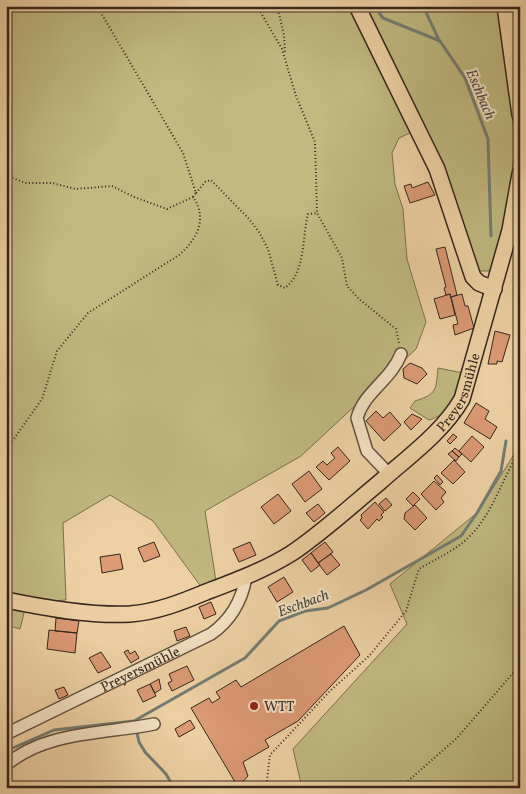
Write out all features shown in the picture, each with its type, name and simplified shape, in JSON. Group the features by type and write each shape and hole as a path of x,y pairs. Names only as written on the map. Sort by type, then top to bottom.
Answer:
{"main road":[{"path":"357,6 437,169 473,277 480,284 494,289"},
{"path":"506,6 520,115"},
{"name":"Preyersmühle","path":"6,600 59,608 130,614 170,606 246,576 291,554 311,539 435,433 459,404 468,386 494,289 514,213 520,174"}],"street":[{"path":"389,474 368,451 357,418 366,398 388,378 401,354"},
{"name":"Preyersmühle","path":"6,734 211,634 224,624 236,608 242,595 246,576"},
{"path":"6,765 30,748 51,741 154,724"}],"path":[{"path":"97,6 183,154 196,193"},
{"path":"257,6 286,58"},
{"path":"277,6 284,35 286,58 296,96 315,142 317,213 342,258 347,286 359,300 396,329 401,354"},
{"path":"6,175 25,183 52,183 76,189 112,186 134,197 167,209 193,197 205,182 211,180 249,219 268,249 278,285 285,288 292,283 300,264 308,214 317,213"},
{"path":"6,450 15,440 42,399 57,351 88,312 179,255 191,244 197,234 201,219 198,205 193,197"},
{"path":"266,788 270,755 330,690 369,656 406,611 418,569 445,556 470,536 481,523 520,450"},
{"path":"400,788 457,738 520,664"}],"shaded area":[{"path":"6,6 352,6 414,131 399,138 392,153 395,184 403,209 407,259 426,322 416,349 301,456 205,511 216,581 202,588 153,521 110,495 63,523 66,600 40,602 6,594"},
{"path":"362,6 499,6 513,117 514,156 507,210 495,262 489,271 478,271"},
{"path":"438,368 463,373 448,408 437,417 429,420 410,408 415,401 428,396 434,390"},
{"path":"520,445 520,788 302,788 293,749 407,624 390,584 478,512"},
{"path":"6,606 25,609 20,629 6,625"}],"building":[{"path":"428,182 435,195 410,203 404,186 411,184 412,188"},
{"path":"445,247 457,295 451,297 450,294 446,295 444,288 446,287 436,249"},
{"path":"450,294 455,315 440,319 434,299"},
{"path":"462,294 465,306 468,306 474,328 455,335 453,325 458,324 451,297"},
{"path":"495,331 510,335 502,362 497,361 497,364 488,364"},
{"path":"410,363 422,368 427,374 417,384 404,378 403,369"},
{"path":"476,403 489,411 485,419 497,427 490,439 464,423"},
{"path":"376,411 383,418 390,412 401,425 384,441 366,421"},
{"path":"412,414 422,419 411,430 404,422"},
{"path":"453,434 457,437 450,444 447,441"},
{"path":"472,436 484,447 471,462 459,451"},
{"path":"338,447 350,461 329,480 316,467 323,461 327,465 335,458 331,453"},
{"path":"455,448 462,454 459,457 452,451"},
{"path":"452,451 459,457 456,461 448,454"},
{"path":"454,460 465,472 453,484 441,473"},
{"path":"309,471 322,489 305,502 292,484"},
{"path":"437,475 443,482 440,485 434,478"},
{"path":"434,481 446,492 441,498 444,502 436,510 421,494"},
{"path":"413,492 420,499 413,506 406,499"},
{"path":"278,494 291,511 274,524 261,507"},
{"path":"386,498 392,505 385,511 379,504"},
{"path":"375,502 384,512 381,515 383,517 379,521 377,519 368,529 360,520 362,518 361,515"},
{"path":"318,504 325,513 314,522 306,513"},
{"path":"415,505 427,518 415,530 404,519 405,513"},
{"path":"154,542 160,556 144,562 138,548"},
{"path":"250,542 256,555 239,562 233,549"},
{"path":"325,542 333,552 318,563 311,553"},
{"path":"311,553 320,565 311,572 302,560"},
{"path":"120,554 123,569 102,573 100,557"},
{"path":"331,554 340,565 327,575 318,563"},
{"path":"284,577 293,592 277,602 268,587"},
{"path":"211,602 216,614 204,619 199,607"},
{"path":"56,618 79,621 77,633 55,631"},
{"name":"WTT","path":"344,626 360,655 298,721 265,740 269,747 243,762 248,776 238,787 191,708 209,698 212,703 220,698 216,692 236,680 241,687"},
{"path":"186,627 190,636 177,641 174,631"},
{"path":"49,630 77,633 75,653 47,649"},
{"path":"128,650 130,654 135,651 139,658 131,663 124,652"},
{"path":"101,652 111,667 98,673 89,658"},
{"path":"187,666 194,680 172,691 168,683 172,681 169,674"},
{"path":"159,679 161,689 155,693 150,684"},
{"path":"150,684 156,696 143,702 137,690"},
{"path":"64,687 68,695 59,699 55,690"},
{"path":"190,720 195,728 179,737 175,729"}],"waterway":[{"name":"Eschbach","path":"374,6 383,18 440,41 465,78 488,139 491,236"},
{"path":"423,6 439,40"},
{"name":"Eschbach","path":"6,751 54,730 134,721 245,658 279,621 305,611 328,608 366,590 461,536 477,513 501,471 506,441"},
{"path":"137,733 139,742 145,752 166,774 174,788"}],"place":[{"name":"WTT","path":"254,706"}]}
